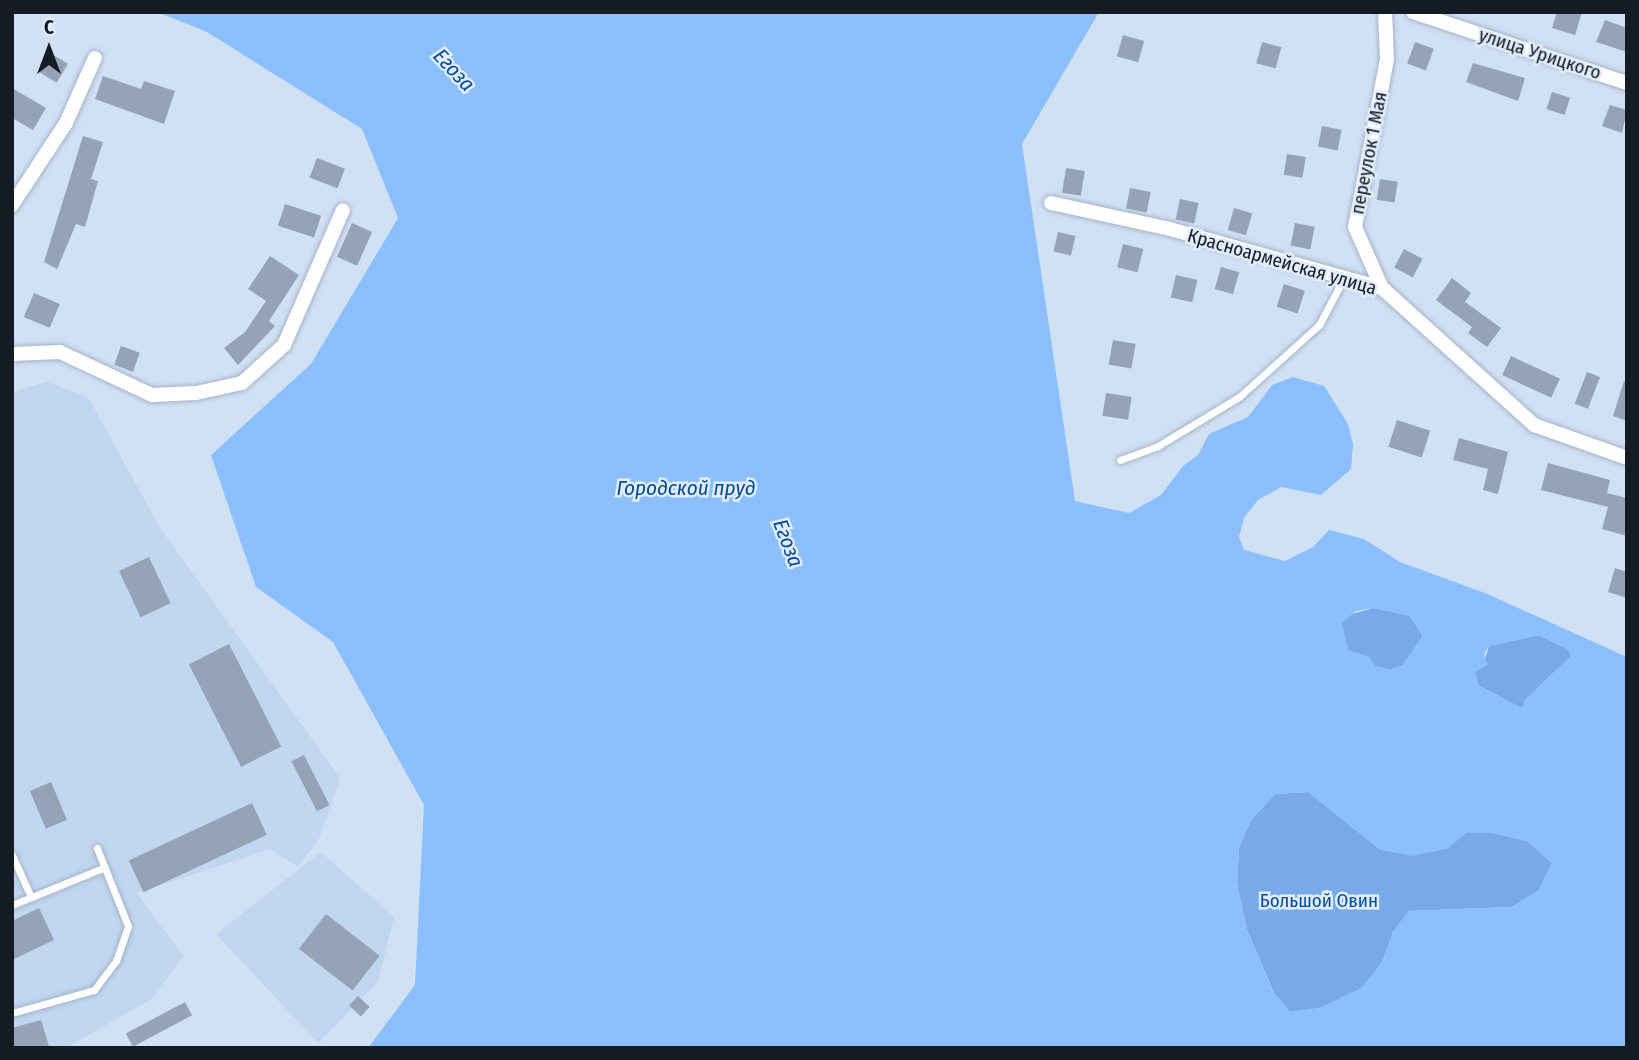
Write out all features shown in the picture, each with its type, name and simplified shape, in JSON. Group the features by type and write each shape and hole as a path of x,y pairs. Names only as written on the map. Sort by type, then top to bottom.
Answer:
{"street":[{"name":"переулок 1 Мая","path":"1381,288 1355,227 1387,59 1385,12"},
{"name":"улица Урицкого","path":"1413,12 1627,83"},
{"path":"12,205 66,123 95,58"},
{"name":"Красноармейская улица","path":"1051,203 1170,229 1381,288 1534,425 1627,458"},
{"path":"12,354 60,352 152,395 196,393 242,383 284,345 343,210"}],"lane":[{"path":"1120,460 1158,446 1249,389 1319,325 1344,278"},
{"path":"12,1013 94,990 116,961 128,926 97,848"},
{"path":"12,855 31,897"},
{"path":"12,905 104,867"}],"shaded area":[{"path":"47,382 88,397 160,528 340,778 319,839 298,867 270,849 137,893 183,956 153,998 66,1048 12,1048 12,392"},
{"path":"321,852 394,917 378,982 318,1043 216,934"}],"green space":[{"path":"1373,608 1410,616 1423,636 1403,665 1391,670 1375,666 1368,657 1348,650 1341,623 1346,616"},
{"path":"1538,635 1568,649 1571,656 1525,700 1523,709 1478,685 1475,672 1483,666 1489,646"},
{"name":"Большой Овин","path":"1308,792 1381,850 1446,849 1466,833 1493,833 1527,841 1552,863 1539,890 1512,907 1409,911 1393,932 1382,962 1362,988 1320,1008 1290,1012 1274,993 1247,930 1237,884 1239,847 1251,820 1275,794"}],"water":[{"name":"Городской пруд","path":"157,12 1099,12 1022,144 1075,501 1129,513 1161,495 1183,466 1198,455 1209,434 1248,417 1272,385 1293,377 1324,386 1348,424 1353,444 1351,469 1321,495 1281,487 1258,500 1244,518 1239,537 1244,550 1285,561 1313,547 1329,530 1364,539 1400,562 1485,593 1627,657 1627,1048 368,1048 415,985 424,805 333,642 256,587 211,455 311,364 398,218 362,129 207,32","holes":["1373,608 1410,616 1423,635 1403,665 1391,670 1375,666 1368,657 1348,650 1342,623 1356,611","1538,635 1567,649 1571,656 1525,700 1523,709 1478,685 1475,672 1488,665 1484,654 1489,646","1308,792 1381,850 1412,856 1446,849 1466,833 1493,833 1527,841 1552,863 1539,890 1512,907 1409,911 1393,932 1382,962 1362,988 1320,1008 1290,1012 1273,992 1247,930 1237,884 1239,847 1251,820 1275,794"]}],"building":[{"path":"1557,12 1582,12 1575,35 1552,28"},
{"path":"1605,20 1627,28 1627,52 1596,42"},
{"path":"1123,35 1144,41 1138,62 1117,56"},
{"path":"1262,42 1281,47 1276,68 1256,63"},
{"path":"1415,42 1434,49 1426,70 1407,64"},
{"path":"50,53 68,64 57,83 39,72"},
{"path":"1473,63 1525,78 1518,101 1466,82"},
{"path":"103,76 141,89 144,81 175,91 164,124 95,99"},
{"path":"12,88 46,108 33,130 12,118"},
{"path":"1552,92 1570,98 1565,115 1546,109"},
{"path":"1610,105 1627,110 1622,133 1602,126"},
{"path":"1322,126 1342,130 1338,150 1318,147"},
{"path":"83,136 103,142 91,179 98,181 85,227 76,224 57,269 44,262"},
{"path":"1287,154 1306,157 1302,178 1284,175"},
{"path":"317,158 345,169 337,188 309,178"},
{"path":"1066,168 1085,171 1081,196 1062,193"},
{"path":"1380,179 1398,182 1394,203 1377,200"},
{"path":"1130,188 1151,192 1147,213 1126,209"},
{"path":"1180,199 1199,203 1194,223 1176,220"},
{"path":"285,204 321,216 314,238 278,226"},
{"path":"1234,208 1252,213 1246,235 1228,230"},
{"path":"352,223 372,232 357,266 337,257"},
{"path":"1295,223 1315,227 1310,249 1291,246"},
{"path":"1058,232 1076,236 1071,256 1054,251"},
{"path":"1123,244 1143,249 1138,272 1117,267"},
{"path":"1404,249 1423,259 1413,277 1394,268"},
{"path":"270,256 299,275 269,321 275,326 238,365 224,348 245,332 266,301 248,289"},
{"path":"1221,267 1239,272 1233,294 1215,289"},
{"path":"1176,275 1197,280 1192,302 1171,297"},
{"path":"1452,278 1471,293 1465,302 1501,328 1487,347 1468,333 1472,327 1436,300"},
{"path":"1284,284 1305,291 1298,314 1277,307"},
{"path":"34,293 60,304 50,328 24,317"},
{"path":"1113,340 1136,344 1131,369 1109,365"},
{"path":"121,346 140,353 133,372 114,365"},
{"path":"1511,356 1560,379 1551,398 1502,375"},
{"path":"1587,372 1600,377 1588,409 1575,404"},
{"path":"1624,381 1627,382 1627,421 1613,416"},
{"path":"1106,393 1132,397 1128,420 1102,416"},
{"path":"1397,420 1430,431 1422,457 1388,447"},
{"path":"1459,438 1508,452 1498,494 1483,490 1488,469 1453,460"},
{"path":"1548,463 1610,480 1607,493 1627,498 1627,536 1602,529 1608,507 1541,490"},
{"path":"149,557 171,603 141,617 119,571"},
{"path":"1615,568 1627,572 1627,598 1608,592"},
{"path":"229,644 281,746 241,767 189,664"},
{"path":"304,755 329,805 317,811 292,761"},
{"path":"51,782 67,820 46,829 30,791"},
{"path":"252,803 267,835 144,892 129,860"},
{"path":"39,908 54,940 12,960 12,921"},
{"path":"326,914 380,956 352,991 299,949"},
{"path":"358,996 370,1007 361,1016 349,1006"},
{"path":"185,1002 192,1015 133,1047 126,1033"},
{"path":"41,1020 49,1046 12,1048 12,1028"}],"water label":[{"name":"Егоза","path":"454,70"},
{"name":"Егоза","path":"788,543"}]}
